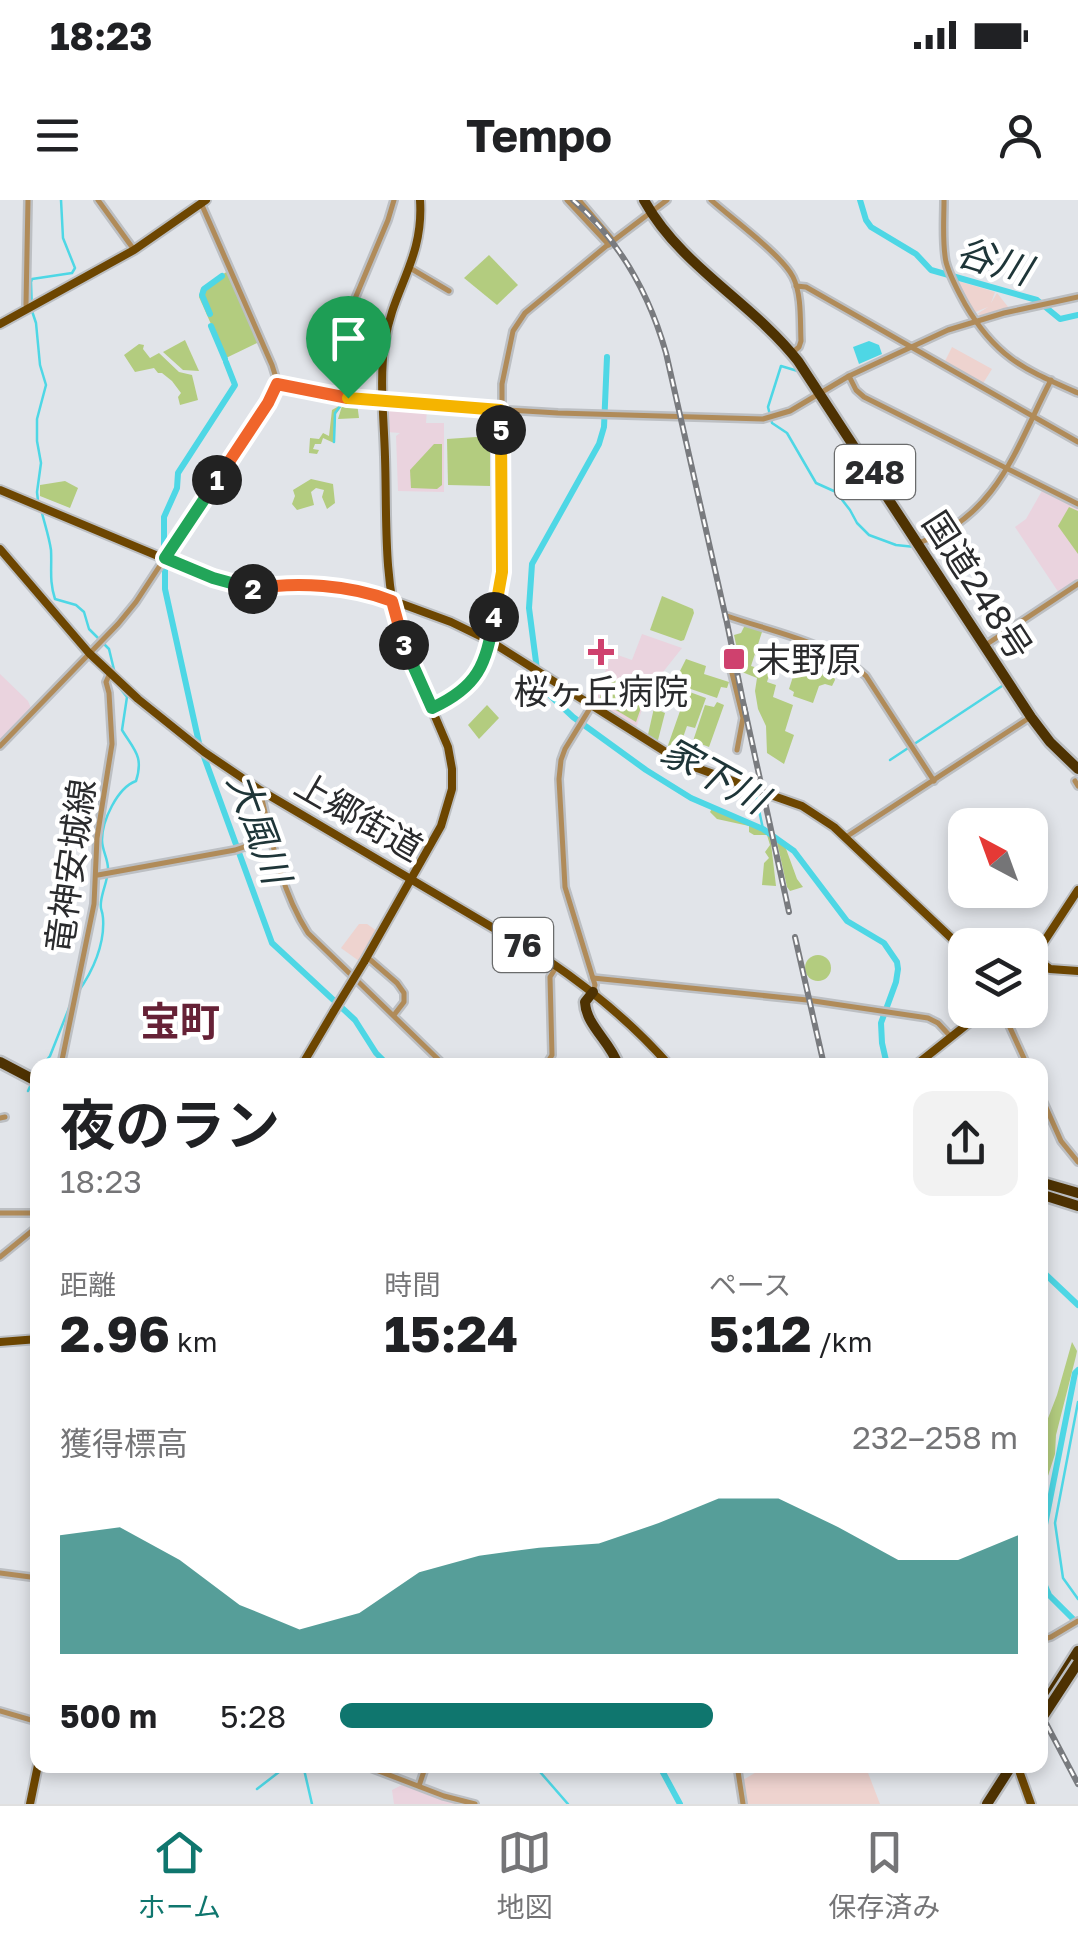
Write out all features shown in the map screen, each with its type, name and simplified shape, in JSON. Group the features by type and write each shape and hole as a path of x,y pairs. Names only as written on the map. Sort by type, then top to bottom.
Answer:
{"highway":[{"name":"国道248号","path":"649,206 689,255 769,324 794,352 986,645"},
{"name":"国道248号","path":"822,393 1033,716 1077,774"},
{"name":"国道248号","path":"1033,716 1077,774"},
{"path":"592,992 584,1002 585,1012 616,1058"},
{"path":"0,1065 30,1081"},
{"path":"1048,1189 1078,1198"},
{"path":"1048,1191 1064,1201 1078,1198"},
{"path":"1048,1699 1077,1655"},
{"path":"1048,1707 1077,1655"},
{"path":"983,1804 1000,1773"},
{"path":"983,1804 1008,1773"}],"main road":[{"path":"306,1058 441,826 452,789 448,747 400,634 392,601 382,402 385,340 416,252 420,230 418,200"},
{"path":"382,402 380,342 416,239 418,200"},
{"path":"0,322 132,247 201,201"},
{"path":"0,322 134,250 201,201"},
{"path":"0,490 213,578 249,589 295,584 370,593 470,630 683,763 802,806 821,817 948,935"},
{"name":"上郷街道","path":"0,548 90,653 178,732 260,790 557,966 632,1025 662,1058"},
{"path":"1048,936 1078,890"},
{"path":"1048,968 1078,971"},
{"path":"924,1058 962,1028"},
{"path":"0,1342 30,1340"},
{"path":"30,1804 36,1773"},
{"path":"1018,1773 1030,1804"}],"street":[{"path":"26,305 28,200"},
{"path":"98,200 132,247"},
{"path":"348,398 349,313 394,200"},
{"path":"567,200 611,242"},
{"path":"579,200 611,242"},
{"path":"432,708 468,687 479,674 490,642 502,572 500,410 510,341 521,318 649,206 667,200"},
{"path":"711,200 792,275 801,341 794,352"},
{"path":"944,200 945,252 951,275 975,321 1008,358 1078,393"},
{"path":"0,746 127,613 277,384 272,364 201,201"},
{"path":"410,268 449,290"},
{"path":"796,286 806,287 1078,442"},
{"path":"277,384 382,402 500,410 775,417 850,376 975,321 1078,297"},
{"path":"850,376 856,390 864,396 1078,504"},
{"path":"921,542 948,529 990,494 1008,468 1051,380"},
{"path":"986,645 1078,584"},
{"path":"727,616 832,653 859,669 934,780"},
{"path":"728,658 744,718 737,750"},
{"name":"竜神安城線","path":"62,1058 94,904 98,838 112,744 106,682 110,673"},
{"path":"592,705 565,749 559,779 565,886 595,985 592,992"},
{"path":"846,837 1033,716"},
{"path":"260,790 270,838 292,902 308,932 437,1058"},
{"path":"96,875 235,850 270,838"},
{"path":"365,959 404,993 394,1015"},
{"path":"550,1058 550,978 557,966"},
{"path":"593,978 885,1011 934,1020 950,1037"},
{"path":"1010,1028 1024,1058"},
{"path":"1048,1111 1062,1141 1078,1162"},
{"path":"0,1213 30,1213"},
{"path":"0,1257 30,1233"},
{"path":"0,1573 30,1577"},
{"path":"1048,1638 1075,1623"},
{"path":"0,1711 30,1720"},
{"path":"384,1773 475,1804"},
{"path":"419,1786 423,1773"},
{"path":"738,1773 742,1804"}],"shaded area":[{"path":"955,280 995,292 991,303 997,293 1009,308 977,314 988,307 973,313"},
{"path":"952,347 992,369 982,385 944,363"},
{"path":"389,407 427,409 426,423 444,423 444,492 398,491 396,436 400,433 387,432"},
{"path":"1043,489 1078,507 1078,580 1059,593 1015,527 1026,519"},
{"path":"642,634 682,648 650,685 636,728 594,703 612,653 632,660"},
{"path":"0,674 31,708 0,741"},
{"path":"359,924 377,931 359,961 341,948"},
{"path":"755,1773 868,1773 880,1804 746,1804 743,1780"},
{"path":"402,1785 466,1804 394,1804 392,1790"}],"green space":[{"path":"489,255 518,285 497,305 464,278"},
{"path":"228,271 259,342 226,358 199,297 201,288"},
{"path":"185,340 199,371 183,370 163,352"},
{"path":"139,344 144,345 150,358 159,353 179,372 192,375 198,400 180,405 181,393 162,373 154,368 135,372 124,355"},
{"path":"345,401 344,405 349,401 357,403 359,418 338,419 342,406 336,414 334,443 323,438 313,449 319,450 317,454 309,453 310,438 319,439 323,433 329,436 332,410"},
{"path":"490,436 490,486 448,485 447,439"},
{"path":"434,444 442,444 442,485 437,489 411,488 410,470"},
{"path":"311,479 333,484 335,503 327,509 322,497 324,490 316,488 311,492 314,505 297,510 292,504 293,490"},
{"path":"65,481 78,488 70,508 40,496 40,485"},
{"path":"1069,507 1078,511 1078,554 1058,526"},
{"path":"662,596 693,609 684,640 650,630"},
{"path":"745,625 762,632 751,666 770,672 767,682 776,685 773,697 793,705 785,731 794,735 784,764 767,753 766,726 755,691 757,678 742,672 734,635 741,633"},
{"path":"799,658 816,663 814,675 820,678 824,672 834,676 832,686 819,686 813,703 793,696 789,689"},
{"path":"686,659 706,666 704,674 729,682 727,688 721,687 717,698 682,686 680,671"},
{"path":"611,678 642,695 636,722 599,700 606,680"},
{"path":"676,687 685,691 681,702 660,702 658,710 665,713 657,744 647,739 654,708 664,690 673,693"},
{"path":"687,691 706,698 695,728 687,726 680,746 671,744 666,751"},
{"path":"717,702 724,705 709,747 693,741 705,705 714,707"},
{"path":"487,705 499,718 479,739 468,725"},
{"path":"713,807 770,835 776,886 762,885 764,863 769,858 765,852 770,845 767,835 754,835 749,826 717,819 710,812"},
{"path":"777,842 785,846 803,887 790,891 787,887"},
{"path":"818,955 827,959 831,968 827,977 818,981 809,977 805,968 809,959"},
{"path":"1072,1342 1077,1351 1048,1476 1048,1418"}],"water":[{"path":"869,341 879,345 882,354 859,364 853,347"}],"waterway":[{"path":"38,501 41,463 37,419 46,385 32,311 31,282 72,273 75,268 63,238 61,200"},
{"name":"谷川","path":"860,200 871,227 916,254 931,270 1037,300 1060,319 1078,315"},
{"name":"大風川","path":"210,314 202,295 222,276"},
{"name":"大風川","path":"211,326 225,359"},
{"name":"家下川","path":"607,357 604,427 599,444 532,564 529,608 539,685 573,717 646,770 691,798 763,829 794,851 847,921 884,943 898,969 881,1023 885,1058"},
{"name":"大風川","path":"164,552 164,517 177,488 178,473 235,385 226,362"},
{"path":"801,372 781,366 768,407 772,423 787,433 816,483 836,492 869,535 915,547"},
{"path":"334,442 335,413 344,401"},
{"path":"41,509 51,550 55,599 76,605 84,612 89,629 109,649 115,674"},
{"name":"大風川","path":"165,565 165,589 199,743 272,943 355,1020 381,1058"},
{"path":"78,992 93,966 102,938 101,902 108,871 102,840 105,824 117,798 136,781 139,765 122,730 127,697 115,682"},
{"path":"890,760 1005,682"},
{"path":"755,791 763,829"},
{"path":"48,1058 73,998"},
{"path":"28,1091 30,1086"},
{"name":"家下川","path":"1048,1277 1078,1305"},
{"name":"家下川","path":"1048,1510 1078,1370"},
{"path":"1078,1402 1055,1523 1063,1578 1078,1599"},
{"name":"家下川","path":"1048,1593 1078,1624"},
{"path":"257,1789 278,1773"},
{"path":"305,1773 312,1804"},
{"path":"541,1773 568,1804"},
{"path":"663,1773 680,1804"}],"railway":[{"path":"573,200 605,233 631,269 659,331 746,716"},
{"path":"744,706 789,912"},
{"path":"795,937 822,1058"},
{"path":"1048,1727 1078,1784"}],"place":[{"name":"桜ヶ丘病院","path":"601,652"},
{"name":"末野原","path":"734,659"}],"district":[{"name":"宝町","path":"180,1021"}],"route":[{"path":"277,384 348,398 500,410 502,572 491,636 479,674 460,694 432,708 400,634 392,601 358,591 295,584 249,589 165,558 277,384"}]}
